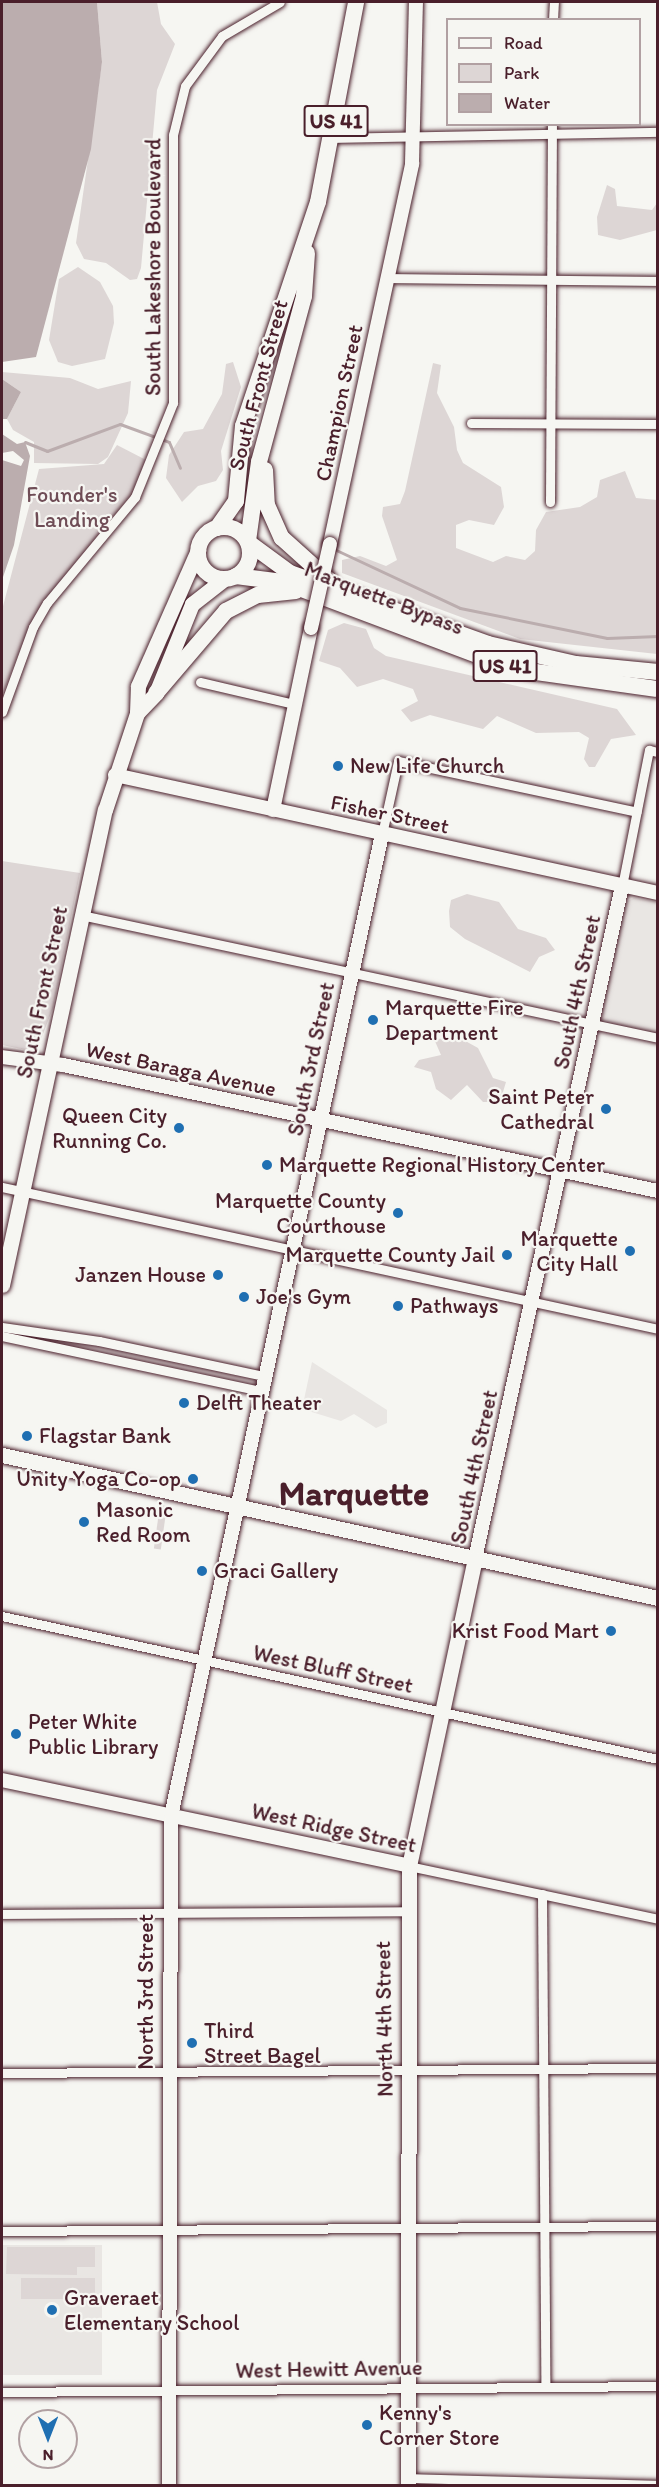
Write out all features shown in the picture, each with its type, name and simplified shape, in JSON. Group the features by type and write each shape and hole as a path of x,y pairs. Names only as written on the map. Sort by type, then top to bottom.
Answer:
{"highway":[{"name":"South Front Street","path":"248,542 266,440 304,296 308,240 333,138 356,2"},
{"name":"South Front Street","path":"217,528 236,501 243,426 285,291 308,240"},
{"name":"US 41","path":"266,440 265,492 277,528 297,556 338,587"},
{"name":"US 41","path":"198,550 203,537 217,528 236,531 248,542 249,562 230,578"},
{"name":"Marquette Bypass","path":"248,542 290,573 338,587 498,647 576,664 657,672"},
{"path":"198,550 205,570 230,578"},
{"name":"Marquette Bypass","path":"230,578 272,580 515,669 657,689"},
{"path":"156,693 226,611 258,595 304,591"}],"main road":[{"name":"South Front Street","path":"2,1285 81,915 115,775 137,713 138,686 198,550"},
{"name":"South Front Street","path":"137,713 156,693 192,604 230,578"},
{"path":"2,1455 657,1598"},
{"name":"North 4th Street","path":"408,2482 409,2228 406,1911 409,1866 476,1558"}],"street":[{"name":"South Lakeshore Boulevard","path":"2,712 18,658 47,603 135,498 156,456 167,424 176,375 173,142 179,101 199,60 222,36 280,2"},
{"name":"Champion Street","path":"273,810 310,628 387,278 414,134 416,2"},
{"path":"553,18 554,2"},
{"path":"333,138 552,128 657,132"},
{"path":"550,502 552,128"},
{"path":"387,278 657,281"},
{"path":"471,423 657,424"},
{"path":"200,682 294,704"},
{"name":"South 4th Street","path":"476,1558 637,812 653,751"},
{"name":"South 3rd Street","path":"237,1506 398,761 637,812"},
{"name":"Fisher Street","path":"115,775 657,893"},
{"path":"81,915 657,1038"},
{"name":"West Baraga Avenue","path":"2,1057 48,1064 657,1191"},
{"path":"2,1187 657,1329"},
{"path":"2,1327 99,1341 264,1376"},
{"path":"2,1336 261,1391"},
{"name":"North 3rd Street","path":"169,2486 166,2231 167,1910 171,1816 206,1662 237,1506"},
{"name":"West Bluff Street","path":"2,1616 657,1759"},
{"name":"West Ridge Street","path":"2,1780 657,1919"},
{"path":"542,1894 545,2385"},
{"path":"2,1914 167,1910 406,1911"},
{"path":"2,2073 657,2068"},
{"path":"2,2231 657,2226"},
{"name":"West Hewitt Avenue","path":"2,2392 545,2385 657,2386"},
{"path":"408,2482 657,2484"}],"shaded area":[{"path":"634,898 657,902 657,1034 598,1023 625,902"},
{"path":"312,1362 387,1410 387,1423 376,1428 354,1414 341,1421 302,1409"},
{"name":"Graveraet Elementary School","path":"2,2245 102,2245 102,2375 2,2375"}],"green space":[{"path":"97,2 157,2 161,24 175,44 157,90 141,268 137,279 130,280 106,263 84,259 76,243 102,62"},
{"path":"607,185 615,189 617,206 652,210 657,203 657,230 620,240 598,235 597,217"},
{"path":"78,267 100,282 113,306 114,323 105,359 72,366 58,362 49,340 59,279"},
{"path":"233,362 241,387 221,451 223,470 216,481 198,486 182,502 166,478 169,455 184,432 203,429 222,394 226,364"},
{"path":"433,363 441,365 437,393 454,427 457,450 463,463 501,487 504,507 494,525 469,520 456,525 456,548 493,562 506,556 525,560 535,551 536,530 546,512 580,507 597,497 600,480 625,471 636,498 657,500 657,654 520,639 342,573 342,560 360,556 386,566 397,560 382,516 383,507 400,504 405,491"},
{"path":"2,372 70,378 98,389 131,381 128,413 108,457 98,464 34,463 34,442 13,430 7,419 21,392 2,379"},
{"name":"Founder's Landing","path":"117,445 148,461 140,484 50,594 23,642 2,696 2,610 39,469 104,464"},
{"path":"344,623 366,629 374,648 386,656 617,709 636,735 611,739 595,767 589,767 584,759 589,738 579,732 536,733 497,716 483,729 430,715 411,722 401,710 418,701 413,689 383,679 357,687 340,668 319,661 328,630"},
{"path":"2,861 80,873 53,1008 36,1052 2,1045"},
{"path":"467,894 499,902 518,929 546,938 555,950 539,957 530,972 465,939 450,927 449,911 451,900"},
{"path":"460,1038 478,1048 493,1078 506,1082 500,1102 483,1102 467,1085 451,1100 436,1089 431,1072 414,1067 419,1060 441,1055 434,1039"},
{"path":"160,1505 167,1506 161,1550 154,1549"},
{"path":"7,2247 95,2247 95,2267 77,2267 77,2275 6,2274"},
{"path":"21,2278 95,2278 95,2299 21,2299"}],"water":[{"path":"2,2 97,2 102,62 91,149 36,357 2,362"},
{"path":"2,379 21,392 7,419 2,419"},
{"path":"2,434 17,444 25,442 30,456 14,545 2,580 2,460 21,466 24,460 13,451 2,453"}],"waterway":[{"path":"25,442 47,451 120,424 169,442 180,468"},
{"path":"334,549 460,608 607,638 658,636"}],"place":[{"name":"New Life Church","path":"338,766"},
{"name":"Marquette Fire Department","path":"373,1020"},
{"name":"Saint Peter Cathedral","path":"606,1109"},
{"name":"Queen City Running Co.","path":"179,1128"},
{"name":"Marquette Regional History Center","path":"267,1165"},
{"name":"Marquette County Courthouse","path":"398,1213"},
{"name":"Marquette City Hall","path":"630,1251"},
{"name":"Marquette County Jail","path":"507,1255"},
{"name":"Janzen House","path":"218,1275"},
{"name":"Joe's Gym","path":"244,1297"},
{"name":"Pathways","path":"398,1306"},
{"name":"Delft Theater","path":"184,1403"},
{"name":"Flagstar Bank","path":"27,1436"},
{"name":"Unity Yoga Co-op","path":"193,1479"},
{"name":"Masonic Red Room","path":"84,1522"},
{"name":"Graci Gallery","path":"202,1571"},
{"name":"Krist Food Mart","path":"611,1631"},
{"name":"Peter White Public Library","path":"16,1734"},
{"name":"Third Street Bagel","path":"192,2043"},
{"name":"Graveraet Elementary School","path":"52,2310"},
{"name":"Kenny's Corner Store","path":"367,2425"}],"district":[{"name":"Marquette","path":"354,1494"}]}
